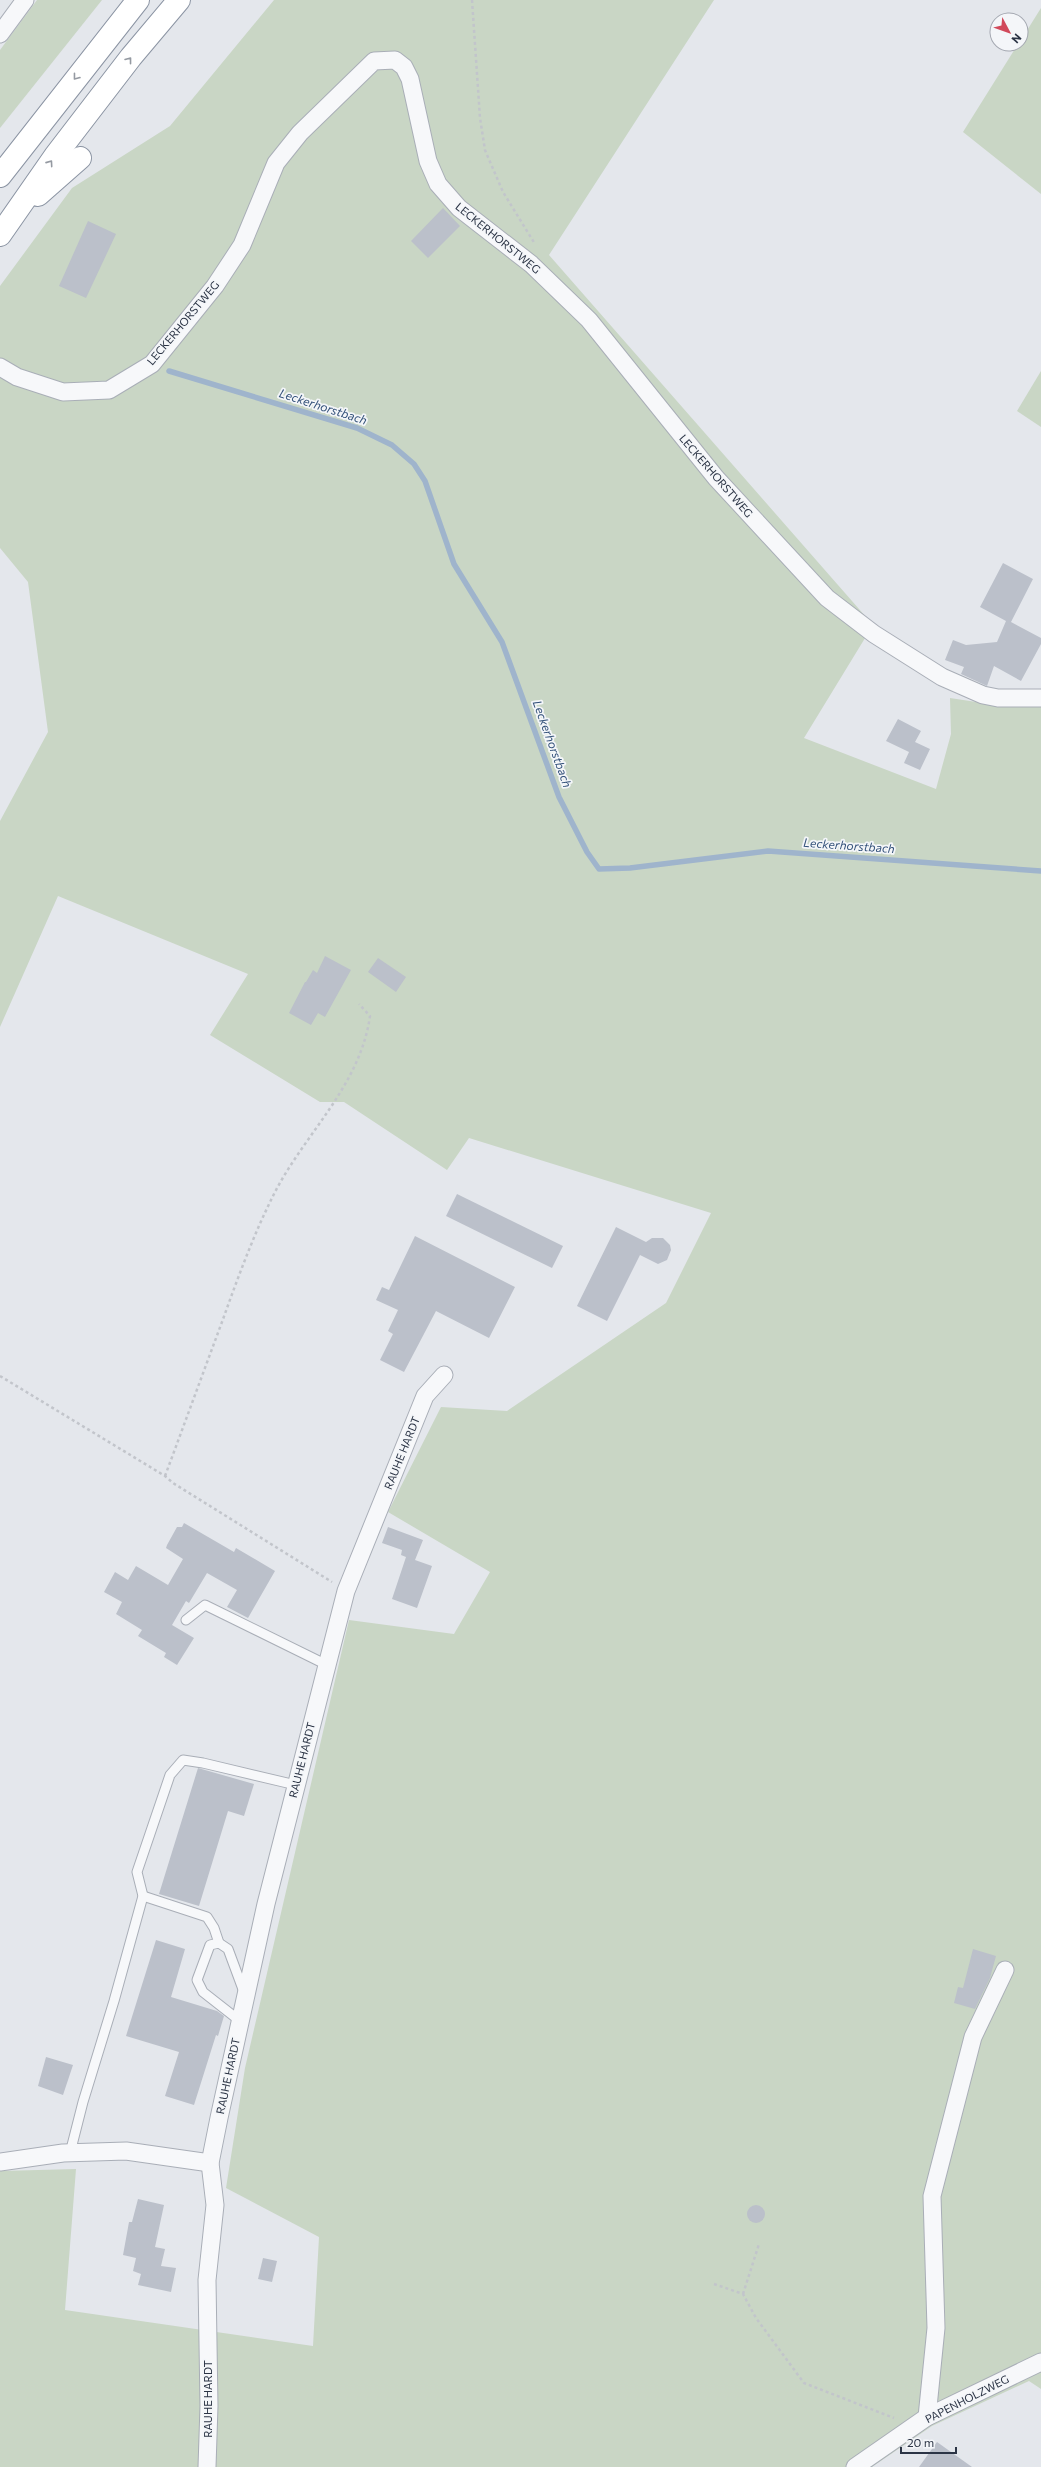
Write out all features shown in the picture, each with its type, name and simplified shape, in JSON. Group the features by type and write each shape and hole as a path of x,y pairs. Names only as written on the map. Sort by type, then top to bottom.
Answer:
{"highway":[{"path":"0,176 138,0"},
{"path":"6,227 55,156 131,57 179,0"},
{"path":"6,227 80,158"}],"street":[{"path":"0,34 26,0"},
{"name":"LECKERHORSTWEG","path":"0,367 16,377 63,392 109,390 152,364 215,286 242,245 276,163 300,133 374,61 395,60 404,67 410,79 428,161 438,184 459,208 531,264 589,320 716,478 790,558 849,617 942,677 983,695 998,698 1041,698"},
{"name":"RAUHE HARDT","path":"207,2467 209,2406 207,2280 214,2205 210,2163 240,2021 266,1904 346,1591 425,1396 444,1374"},
{"path":"921,2422 936,2328 932,2196 973,2037 1005,1970"},
{"path":"0,2162 70,2153 126,2151 210,2163"},
{"name":"PAPENHOLZWEG","path":"855,2467 921,2422 1041,2362"}],"lane":[{"path":"186,1620 205,1605 327,1665"},
{"path":"70,2153 83,2102 114,2001 143,1896 137,1872 170,1775 183,1760 204,1763 296,1785"},
{"path":"143,1896 207,1917 214,1928 219,1943 228,1949 246,1996"},
{"path":"219,1943 210,1945 197,1980 203,1992 240,2021"}],"path":[{"path":"472,0 480,118 485,150 503,192 535,243 531,264"},
{"path":"165,1476 242,1267 273,1196 298,1153 340,1096 359,1055 368,1033 370,1016 359,1004"},
{"path":"0,1376 165,1476 172,1483 346,1591"},
{"path":"759,2244 744,2294 756,2318 804,2383 921,2422"},
{"path":"714,2284 744,2294"}],"green space":[{"path":"37,0 102,0 0,128 0,50"},
{"path":"274,0 714,0 549,255 873,625 804,738 936,789 951,734 950,698 996,705 1041,706 1041,2389 1029,2381 932,2426 872,2467 0,2467 0,2171 76,2169 65,2310 313,2346 319,2237 226,2188 245,2068 349,1620 454,1634 490,1572 388,1512 441,1407 507,1411 666,1303 711,1213 469,1138 447,1170 344,1102 320,1102 210,1035 248,974 58,896 0,1027 0,821 48,732 28,582 0,548 0,286 72,188 170,126"},
{"path":"1041,8 1041,194 963,132 1013,52 1029,52 1029,27"},
{"path":"1041,371 1041,427 1017,411"}],"building":[{"path":"443,208 460,226 428,258 411,241"},
{"path":"88,221 116,234 86,298 59,286"},
{"path":"1003,563 1033,579 1011,622 1041,638 1041,644 1021,681 994,666 987,686 961,674 964,667 945,660 953,640 966,645 997,642 1006,621 980,607"},
{"path":"898,719 921,731 915,742 930,749 920,770 904,763 909,752 886,741"},
{"path":"325,956 351,970 325,1017 318,1013 311,1025 289,1013 305,982 313,970 317,973"},
{"path":"378,958 406,977 396,992 368,972"},
{"path":"457,1194 563,1246 552,1268 446,1216"},
{"path":"616,1227 646,1242 652,1238 663,1238 670,1245 671,1250 667,1260 658,1264 640,1255 607,1321 577,1306"},
{"path":"415,1236 515,1287 489,1338 436,1311 404,1372 380,1360 393,1334 388,1331 398,1310 376,1300 382,1287 389,1290"},
{"path":"184,1523 234,1552 236,1548 275,1571 248,1618 227,1607 237,1590 207,1573 189,1603 186,1601 172,1625 194,1638 177,1665 164,1657 166,1653 138,1636 142,1630 116,1614 122,1602 104,1592 115,1572 128,1580 136,1566 168,1585 183,1559 166,1548 177,1527 182,1527"},
{"path":"388,1527 423,1540 415,1560 432,1566 417,1608 392,1599 406,1557 401,1555 402,1550 382,1543"},
{"path":"198,1768 254,1784 244,1816 228,1811 199,1906 159,1894"},
{"path":"156,1940 185,1949 171,1997 217,2011 224,2016 218,2036 216,2035 194,2105 165,2096 179,2052 126,2036"},
{"path":"973,1949 996,1956 990,1978 975,2009 954,2003 958,1987 963,1988"},
{"path":"46,2057 73,2065 63,2095 38,2086"},
{"path":"138,2199 164,2205 155,2247 165,2249 161,2266 176,2268 171,2292 138,2285 141,2274 133,2271 136,2258 123,2255 129,2222 132,2222"},
{"path":"752,2205 760,2205 765,2210 763,2221 760,2223 752,2223 747,2218 747,2210"},
{"path":"263,2258 277,2261 272,2282 258,2279"},
{"path":"937,2442 972,2467 919,2467"}],"waterway":[{"name":"Leckerhorstbach","path":"169,371 357,428 392,445 414,464 425,481 454,564 502,642 559,797 587,852 599,869 630,868 768,851 1041,871"}]}
